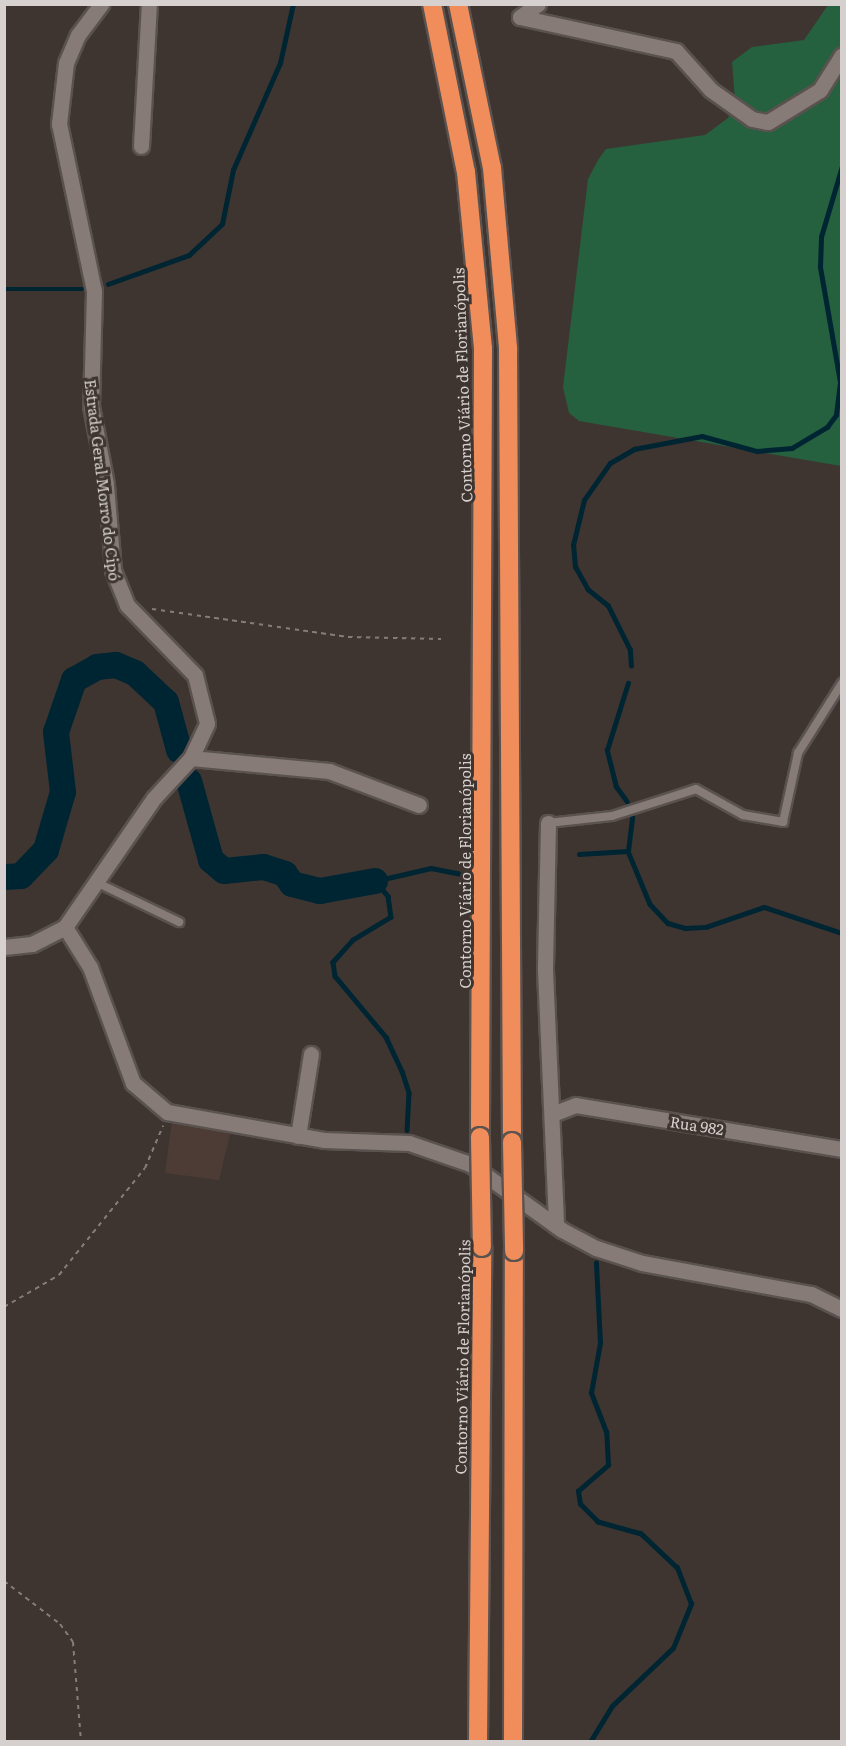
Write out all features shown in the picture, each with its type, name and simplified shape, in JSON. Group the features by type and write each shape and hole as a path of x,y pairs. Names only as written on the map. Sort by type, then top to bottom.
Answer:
{"highway":[{"name":"Contorno Viário de Florianópolis","path":"432,4 466,172 483,349 480,1137 482,1247 478,1742"},
{"path":"458,4 492,168 507,328 514,1251 513,1742"}],"street":[{"name":"Estrada Geral Morro do Cipó","path":"65,927 100,884 154,798 191,758 207,723 195,675 127,605 113,570 106,484 91,406 94,291 59,124 66,63 78,35 101,4"},
{"path":"141,146 148,4"},
{"path":"517,11 537,4"},
{"path":"517,11 676,51 711,90 752,119 768,122 820,90 842,55"},
{"path":"191,758 329,771 419,805"},
{"path":"548,823 545,970 555,1113 556,1226"},
{"path":"4,947 32,944 65,927 90,967 133,1083 167,1112 298,1136 383,1139 434,1150 470,1164 556,1226 642,1263 811,1294 842,1309"},
{"path":"298,1136 311,1054"},
{"name":"Rua 982","path":"555,1113 576,1105 842,1149"}],"lane":[{"path":"548,823 612,816 696,789 743,815 783,822 798,753 842,683"},
{"path":"100,884 179,922"}],"path":[{"path":"127,605 348,637 441,639"},
{"path":"4,1307 59,1275 145,1168 167,1112"},
{"path":"4,1581 60,1624 73,1642 81,1742"}],"shaded area":[{"path":"172,1120 230,1134 219,1180 165,1173"}],"green space":[{"path":"828,5 841,5 841,466 579,421 569,413 563,387 588,179 598,160 606,149 705,135 728,118 735,100 732,62 752,47 804,40"}],"waterway":[{"path":"108,284 189,255 222,224 233,170 280,63 293,4"},
{"path":"631,666 630,650 608,606 588,590 575,567 573,545 584,500 610,463 634,449 702,436 757,451 792,448 827,427 836,415 840,382 820,267 821,237 842,166"},
{"path":"4,289 82,289"},
{"path":"4,877 21,876 46,850 63,792 56,732 74,680 97,667 116,665 135,673 166,702 179,750"},
{"path":"627,802 616,787 607,750 628,683"},
{"path":"189,781 211,860 224,871 264,867 285,874 292,884 320,891 375,881"},
{"path":"628,851 632,817"},
{"path":"579,854 628,851 650,904 668,923 685,928 706,927 764,907 842,933"},
{"path":"375,881 431,868 462,874"},
{"path":"375,881 388,896 391,917 353,940 333,962 335,976 386,1037 402,1071 409,1093 407,1130"},
{"path":"590,1742 612,1706 673,1648 691,1604 677,1568 641,1534 598,1522 580,1504 578,1491 608,1465 606,1432 591,1393 600,1343 596,1263"}]}
